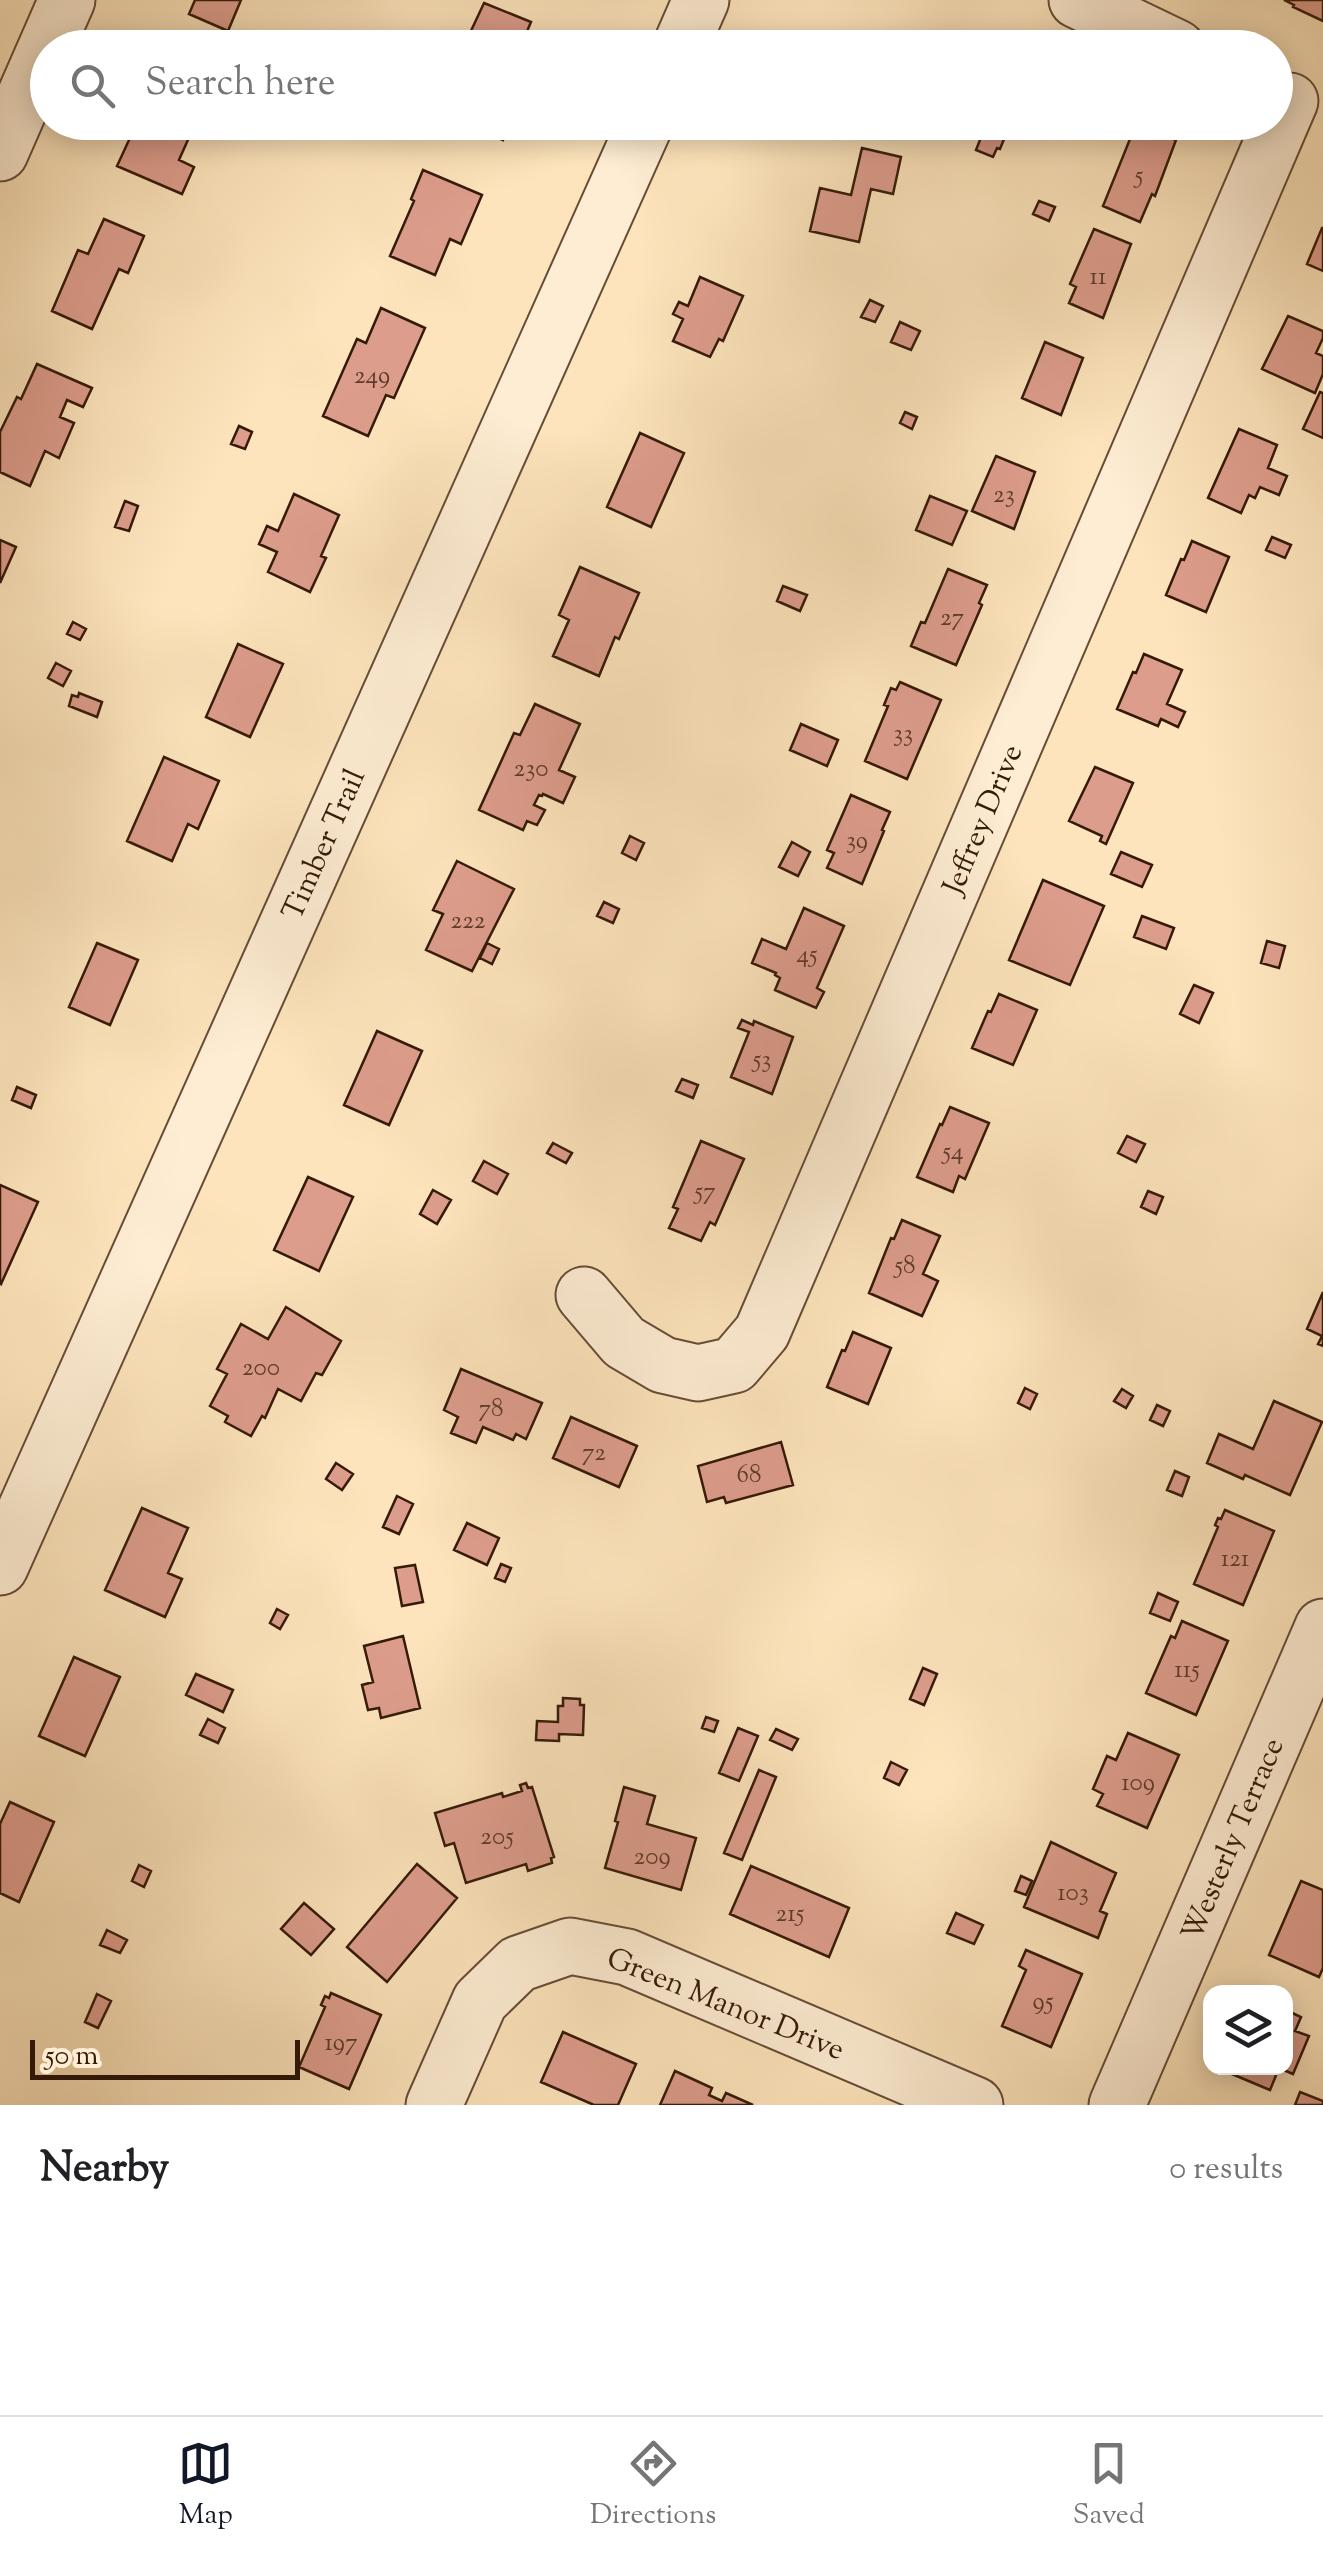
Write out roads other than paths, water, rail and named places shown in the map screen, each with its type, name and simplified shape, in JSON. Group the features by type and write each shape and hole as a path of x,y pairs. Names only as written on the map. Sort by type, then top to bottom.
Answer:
{"street":[{"path":"54,30 67,0"},
{"path":"688,30 701,0"},
{"path":"1077,0 1140,30"},
{"path":"0,153 30,84"},
{"name":"Timber Trail","path":"0,1566 638,140"},
{"name":"Jeffrey Drive","path":"584,1295 624,1342 663,1365 698,1372 734,1366 762,1332 1280,140"},
{"name":"Westerly Terrace","path":"1117,2105 1323,1627"},
{"name":"Green Manor Drive","path":"434,2105 480,2001 518,1964 570,1946 628,1957 975,2105"}]}
